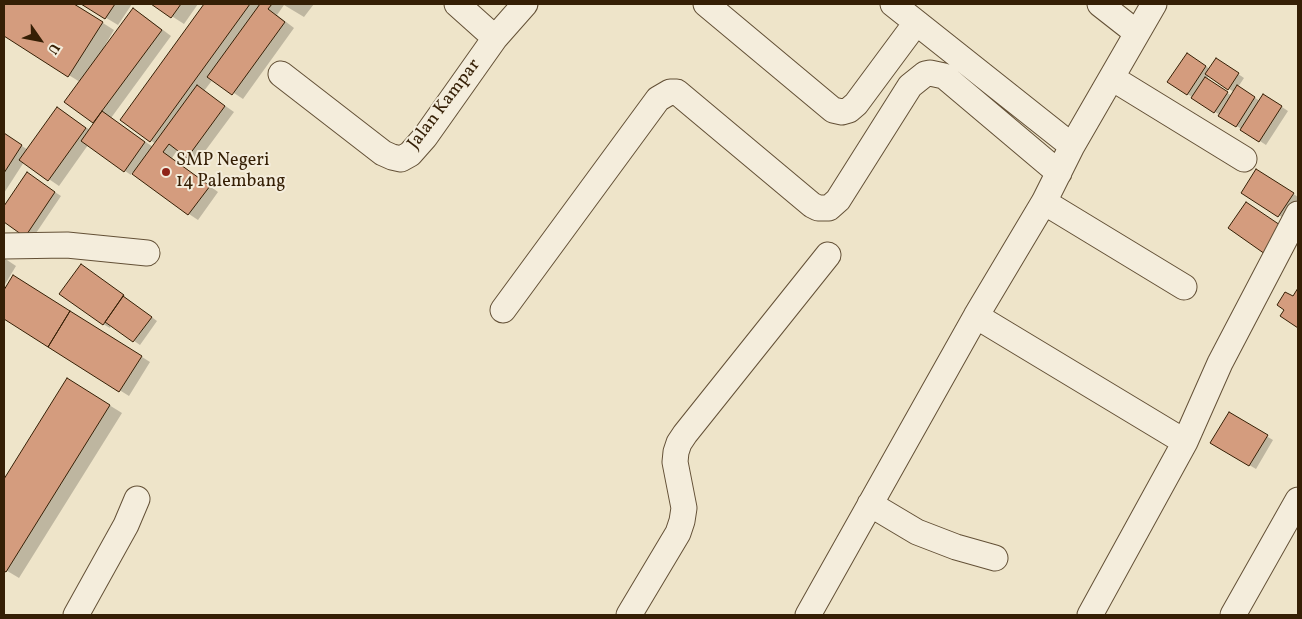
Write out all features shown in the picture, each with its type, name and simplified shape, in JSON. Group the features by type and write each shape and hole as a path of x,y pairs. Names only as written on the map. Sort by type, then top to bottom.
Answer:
{"street":[{"path":"456,4 495,38"},
{"name":"Jalan Kampar","path":"281,74 383,153 401,158 410,154 424,137 495,38 524,4"},
{"path":"706,4 832,110 842,112 849,110 856,104 916,23"},
{"path":"893,4 1072,146"},
{"path":"1100,4 1137,33"},
{"path":"808,615 976,316 1044,202 1072,146 1154,4"},
{"path":"503,310 658,99 670,92 676,92 818,208 829,208 838,200 910,86 925,74 930,73 944,76 1059,173"},
{"path":"1112,78 1244,159"},
{"path":"1044,202 1184,287"},
{"path":"1090,615 1185,442 1220,363 1298,214"},
{"path":"4,246 67,245 147,253"},
{"path":"630,615 678,533 682,521 684,508 675,462 679,444 828,255"},
{"path":"976,316 1185,442"},
{"path":"76,615 126,525 137,499"},
{"path":"1233,615 1298,500"},
{"path":"870,504 917,532 956,547 995,558"}],"building":[{"path":"4,4 74,4 103,22 68,77 4,36"},
{"path":"81,4 115,4 105,19"},
{"path":"151,4 181,4 171,18"},
{"path":"204,4 250,4 150,142 120,120"},
{"path":"260,4 272,4 268,9 285,22 232,95 207,77"},
{"path":"133,8 162,30 93,123 64,102"},
{"path":"1187,53 1206,66 1187,95 1167,82"},
{"path":"1216,58 1239,73 1228,90 1205,74"},
{"path":"1205,77 1228,92 1214,113 1191,98"},
{"path":"197,85 225,106 187,158 169,144 163,152 210,186 188,215 132,174"},
{"path":"1237,85 1255,97 1236,127 1218,116"},
{"path":"1263,94 1282,106 1259,142 1240,130"},
{"path":"57,107 86,128 48,181 19,160"},
{"path":"102,111 145,142 124,172 81,141"},
{"path":"4,133 22,145 4,173"},
{"path":"1256,169 1294,193 1278,217 1241,193"},
{"path":"27,172 55,192 25,237 4,222 4,206"},
{"path":"1246,202 1283,227 1265,254 1228,228"},
{"path":"81,264 124,295 103,325 59,294"},
{"path":"13,275 70,311 48,347 4,319 4,290"},
{"path":"1298,288 1298,328 1280,316 1284,310 1277,305 1285,292 1293,296"},
{"path":"123,296 152,317 133,342 105,322"},
{"path":"70,311 142,356 119,392 48,347"},
{"path":"67,378 110,405 6,572 4,571 4,479"},
{"path":"1229,412 1268,435 1249,466 1210,443"}],"place":[{"name":"SMP Negeri 14 Palembang","path":"166,172"}]}
